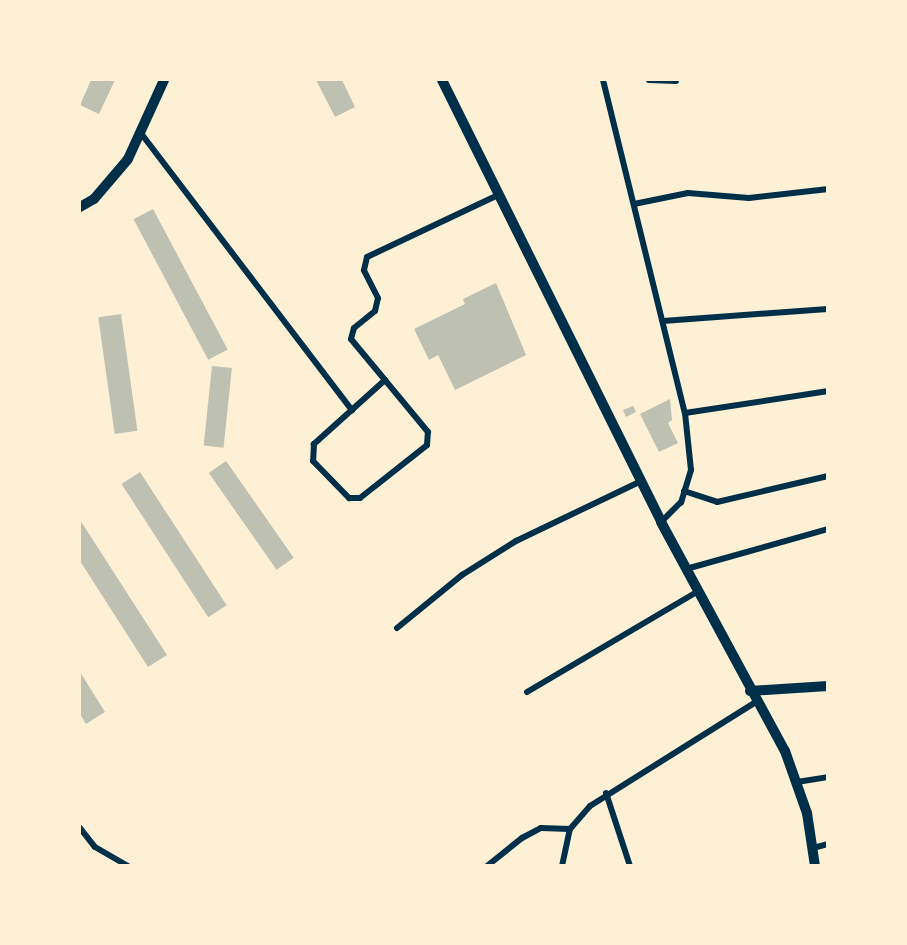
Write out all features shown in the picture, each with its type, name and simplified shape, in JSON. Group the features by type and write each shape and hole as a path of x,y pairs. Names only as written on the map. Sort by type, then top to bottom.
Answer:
{"street":[{"path":"80,207 107,186 128,159 164,80"},
{"path":"442,80 661,522 750,691 785,751 797,782 813,848 814,866"},
{"path":"603,80 685,413 691,470 681,502 661,522"},
{"path":"649,80 676,81"},
{"path":"140,131 352,410"},
{"path":"634,204 687,193 749,198 828,189"},
{"path":"385,380 314,444 313,461 349,498 360,498 427,445 428,432 385,380 351,339 354,328 375,311 378,298 364,270 367,257 498,195"},
{"path":"663,321 828,309"},
{"path":"685,413 828,391"},
{"path":"684,491 717,502 828,476"},
{"path":"397,628 462,575 516,541 641,481"},
{"path":"686,569 828,529"},
{"path":"527,692 697,592"},
{"path":"750,691 828,686"},
{"path":"562,866 570,829 606,793 756,702"},
{"path":"797,782 828,777"},
{"path":"606,793 630,866"},
{"path":"80,828 95,847 128,866"},
{"path":"487,866 522,838 541,828 570,829"},
{"path":"813,848 828,844"}],"building":[{"path":"91,80 115,80 99,114 80,105"},
{"path":"316,80 342,80 355,107 335,117"},
{"path":"153,209 228,349 208,360 134,219"},
{"path":"496,283 526,355 455,390 438,355 429,360 414,329 465,304 463,299"},
{"path":"121,314 137,431 115,434 98,317"},
{"path":"212,366 232,368 224,448 204,446"},
{"path":"670,399 672,420 668,423 678,443 659,452 640,414"},
{"path":"633,406 636,412 626,417 623,410"},
{"path":"226,461 294,558 276,570 209,473"},
{"path":"140,472 227,605 208,617 122,484"},
{"path":"80,520 167,655 148,667 80,561"},
{"path":"80,672 105,712 86,724 80,714"}]}
